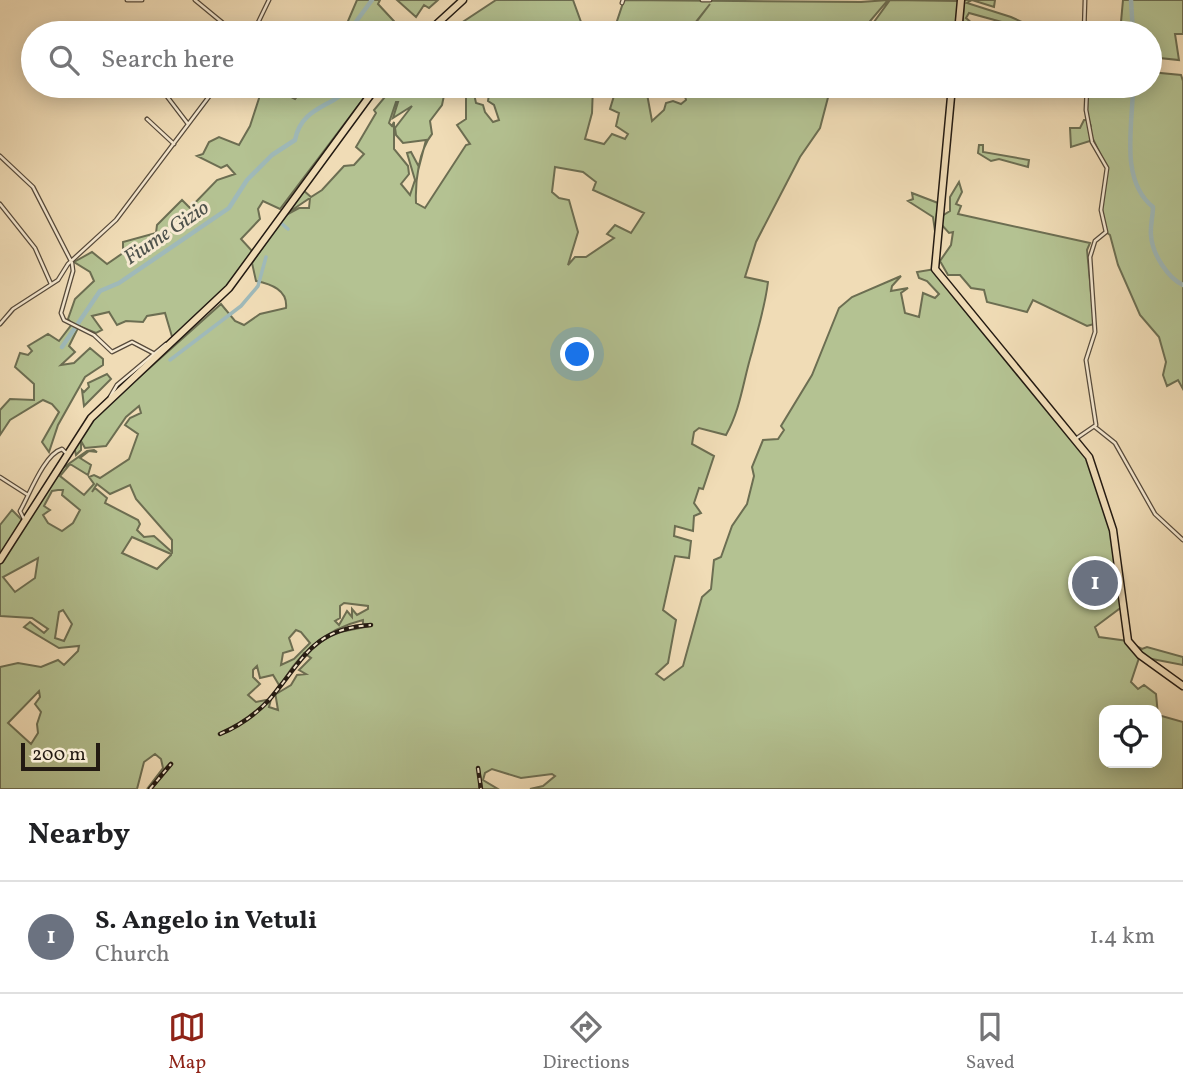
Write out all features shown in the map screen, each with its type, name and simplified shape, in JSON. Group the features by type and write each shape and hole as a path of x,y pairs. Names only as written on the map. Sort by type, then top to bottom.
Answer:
{"main road":[{"path":"440,21 463,0"},
{"path":"959,21 961,0"},
{"path":"0,561 91,418 229,288 368,98"},
{"path":"950,98 935,269 1077,438 1089,457 1114,530 1128,642 1140,655 1183,686"}],"street":[{"path":"127,0 142,0"},
{"path":"195,0 220,21"},
{"path":"259,21 269,0"},
{"path":"702,0 710,0"},
{"path":"1084,21 1085,0"},
{"path":"168,98 188,124"},
{"path":"0,324 13,309 61,277 70,261 121,214 208,98"},
{"path":"1086,98 1092,142 1107,168 1101,210 1106,232 1095,241 1090,257 1096,332 1086,360 1096,410 1095,427"},
{"path":"147,119 174,144"},
{"path":"0,156 33,187 70,261 73,271 61,313 64,320 94,335 112,352 132,342 153,353"},
{"path":"0,204 34,248 51,284"},
{"path":"138,372 153,353 173,342"},
{"path":"1077,438 1095,427"},
{"path":"1095,427 1115,443 1154,514 1183,540"},
{"path":"27,521 20,511 28,495 54,452 62,449 67,454"},
{"path":"0,477 28,495"}],"green space":[{"path":"357,0 380,0 378,4 394,21 348,21"},
{"path":"397,0 438,0 429,8 424,5 416,17"},
{"path":"496,0 573,0 581,21 464,21"},
{"path":"624,0 888,0 870,21 697,21 710,4 697,21 617,21"},
{"path":"890,0 959,1 956,21 875,21"},
{"path":"964,0 972,0 967,3 1020,21 998,21 969,13 966,18 970,21 963,21"},
{"path":"972,0 995,0 994,7"},
{"path":"1123,0 1183,0 1183,34 1175,34 1179,60 1162,58 1162,21 1121,21"},
{"path":"1162,73 1181,75 1183,389 1178,380 1167,386 1163,375 1166,362 1159,337 1140,315 1118,265 1110,235 1106,232 1101,203 1107,168 1091,135 1090,141 1071,147 1070,128 1080,128 1084,120 1088,120 1091,127 1086,110 1086,98 1162,98"},
{"path":"259,98 364,98 280,209 263,201 258,209 260,219 241,239 253,252 224,291 173,340 165,313 147,316 143,322 126,321 117,325 109,312 92,316 102,330 96,333 79,326 69,346 75,352 61,365 74,363 90,348 103,359 103,365 85,377 58,425 49,452 42,442 59,412 52,404 43,400 10,420 0,435 0,410 10,399 34,400 34,384 15,367 20,353 28,355 32,351 28,346 48,334 59,341 72,324 68,319 75,299 94,281 90,272 74,262 92,252 107,264 123,253 123,242 156,233 157,225 182,200 190,208 217,180 235,174 227,165 221,168 197,156 203,154 209,142 219,137 239,145 250,126"},
{"path":"384,98 443,98 442,105 430,121 432,134 424,149 426,140 403,143 396,135 395,128 412,106 393,118 396,102 389,123 392,126 394,122 394,149 408,166 409,174 401,184 410,195 415,180 407,153 411,152 419,166 416,203 425,208 466,145 470,144 457,125 466,119 466,98 475,98 476,103 483,105 493,122 499,120 488,98 593,98 592,113 585,139 604,144 612,134 625,139 628,134 616,126 619,113 610,109 613,98 648,98 652,121 664,110 666,103 673,101 681,104 685,98 828,98 820,128 800,157 756,242 745,277 768,282 735,415 726,435 699,428 694,432 692,444 714,456 703,489 699,488 694,503 701,513 694,516 693,531 675,526 674,536 691,541 689,558 675,556 663,610 676,620 668,663 656,674 664,680 683,666 702,597 711,589 714,560 721,557 732,526 747,504 754,476 752,467 763,440 778,439 784,430 781,426 812,375 839,308 852,297 901,276 891,291 908,288 901,293 905,313 919,317 923,293 935,298 939,294 927,281 919,278 917,272 935,269 1084,448 1110,517 1123,606 1095,627 1099,637 1128,641 1140,655 1131,682 1138,689 1144,685 1156,694 1157,705 1099,705 1099,768 1162,768 1162,716 1183,722 1183,789 530,789 543,786 555,776 552,774 521,778 492,769 485,773 483,780 498,789 482,789 479,768 479,789 152,789 170,763 147,789 163,768 161,759 155,754 144,762 137,789 0,789 0,667 18,663 41,667 58,660 64,665 78,651 79,646 59,648 24,627 30,622 44,633 48,629 32,618 0,616 0,562 60,470 87,451 94,450 97,452 89,451 80,458 91,465 88,475 70,464 60,476 84,495 94,484 89,477 94,475 100,478 129,459 138,434 125,425 130,418 141,413 139,406 126,417 106,446 85,448 81,441 81,450 76,455 74,446 98,414 221,304 235,321 244,325 260,314 286,308 281,292 273,286 256,281 252,263 284,216 299,208 309,208 310,198 286,214 303,190 311,197 322,190 344,166 354,165 364,154 356,147 376,113 374,110","holes":["555,167 583,172 596,182 593,190 644,213 631,233 615,225 607,234 614,238 586,257 575,257 568,265 578,232 569,200 559,198 552,192","97,484 110,494 130,485 136,499 172,540 172,552 154,536 144,537 137,530 140,524 138,520 105,503 107,498 95,488 92,492","63,490 62,495 80,510 73,523 62,531 48,523 43,515 50,510 44,506 52,491","132,537 171,554 171,555 157,569 122,553","38,558 35,578 15,592 3,577","344,603 368,606 368,609 357,615 352,609 352,617 347,611 339,625 335,621 340,618 340,606","63,610 72,624 64,641 55,638 59,612","363,620 363,624 370,626 335,633 306,652 322,638 348,624","296,630 310,643 294,659 281,665 283,653 293,650 289,638","304,653 311,658 299,670 306,674 297,675 291,685 276,694","257,666 260,678 273,675 279,685 275,692 278,710 269,707 271,699 256,702 248,695 260,684 253,677 253,670","39,691 40,697 35,704 41,712 37,724 38,733 31,744 8,723"]},
{"path":"979,145 983,145 983,152 1029,160 1028,167 999,159 991,161 978,153"},
{"path":"959,182 962,192 956,204 961,206 958,214 1090,243 1087,250 1094,324 1087,326 1033,300 1027,312 987,302 984,290 971,288 960,275 948,275 940,261 951,245 953,232 949,233 940,223 942,216 950,211 950,197"},
{"path":"912,193 938,203 935,231 933,217 908,201 913,199"},
{"path":"107,374 111,379 84,406 82,390 84,392 89,387 88,383"},
{"path":"12,510 23,521 0,554 0,525"},
{"path":"1134,645 1183,657 1183,665 1147,658"}],"waterway":[{"name":"Fiume Gizio","path":"356,21 372,0"},
{"path":"1131,0 1132,21"},
{"name":"Fiume Gizio","path":"62,347 100,291 119,283 229,208 247,180 272,155 295,140 305,119 336,98"},
{"path":"1132,98 1130,134 1132,167 1142,196 1153,207 1152,242 1162,264 1172,277 1183,285"},
{"path":"281,223 288,229"},
{"path":"170,360 241,306 258,286 266,257"}],"railway":[{"path":"220,734 246,720 264,705 300,660 321,640 351,628 371,625"},
{"path":"150,789 171,764"},
{"path":"478,768 481,789"}],"place":[{"name":"S. Angelo in Vetuli","path":"1095,583"}]}
